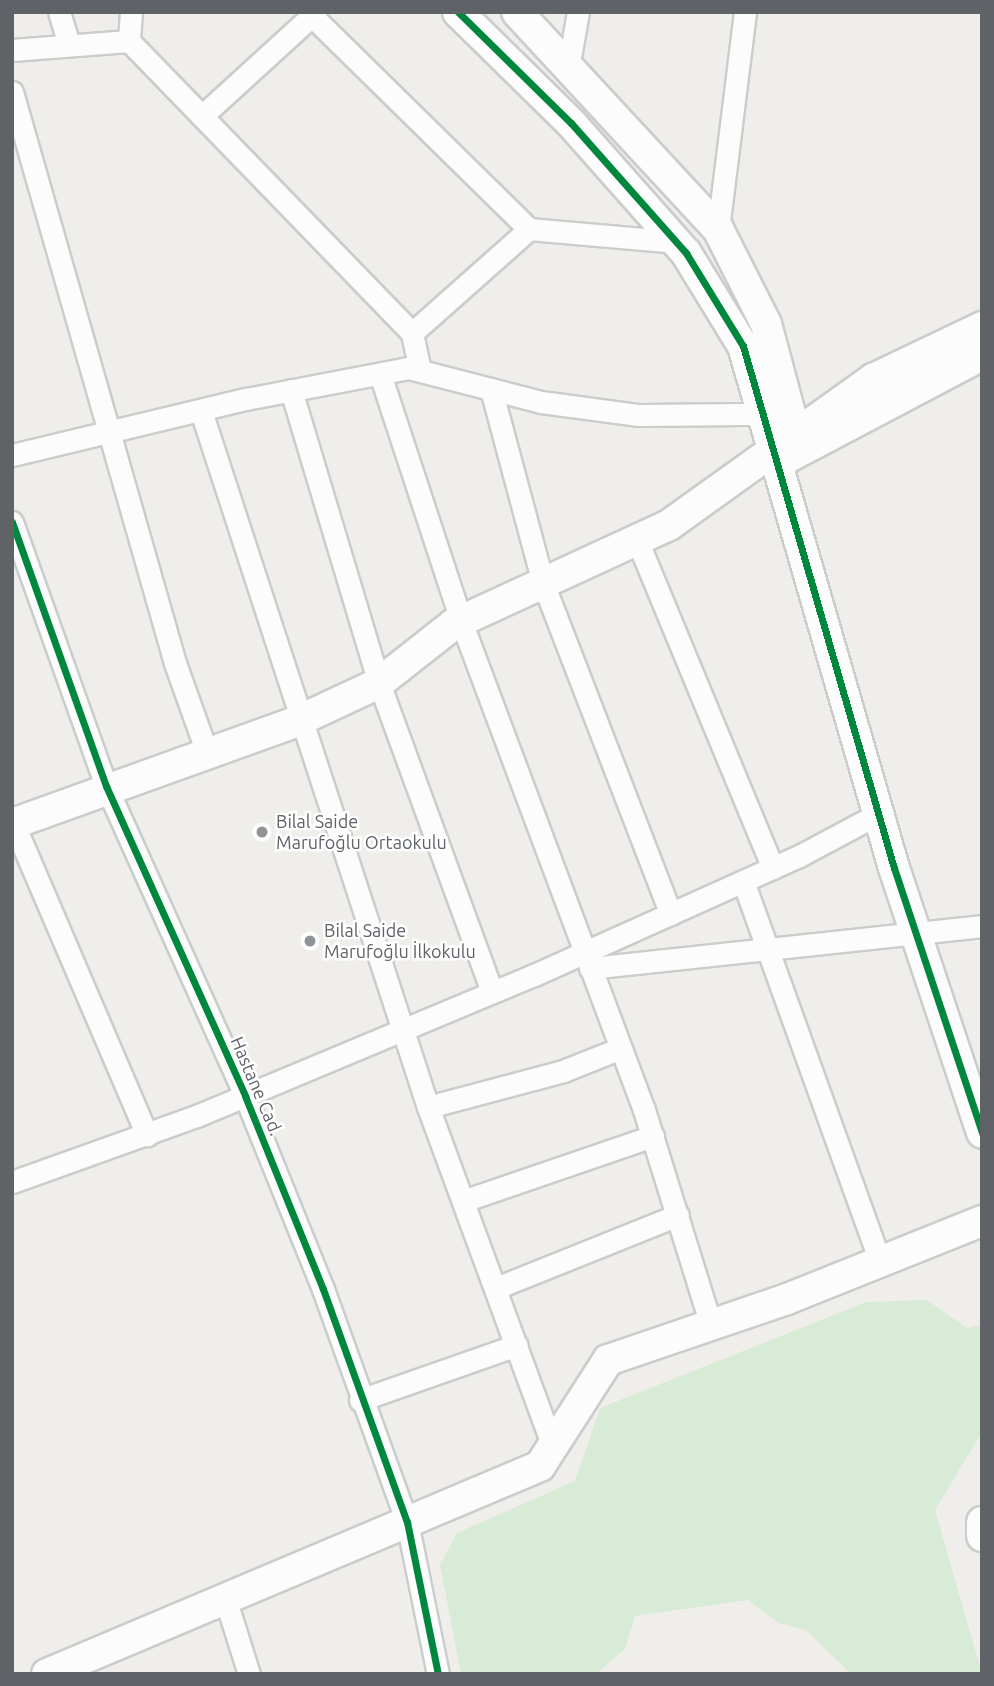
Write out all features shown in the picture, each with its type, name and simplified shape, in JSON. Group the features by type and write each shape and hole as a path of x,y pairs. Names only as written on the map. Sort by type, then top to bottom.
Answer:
{"street":[{"path":"58,12 69,45"},
{"path":"131,12 129,41 412,332 420,370"},
{"path":"458,12 571,123 677,242 743,346 764,414 787,447"},
{"path":"517,12 569,63 718,229 766,324 787,447 878,814 915,935 982,1133"},
{"path":"569,63 578,12"},
{"path":"718,229 745,12"},
{"path":"202,116 314,14 529,229 677,242"},
{"path":"12,50 129,41"},
{"path":"12,92 207,753"},
{"path":"412,332 529,229"},
{"path":"147,1135 13,823 107,786 298,721 379,683 461,621 669,525 787,447 873,379 982,327"},
{"path":"787,447 982,355"},
{"path":"12,456 291,390 380,374 420,370 491,388 639,415 764,414"},
{"path":"380,374 461,621 653,1136 711,1325"},
{"path":"491,388 543,583 671,914"},
{"path":"291,390 379,683 492,992"},
{"path":"201,411 298,721 405,1029 428,1107 553,1447"},
{"name":"Hastane Cad.","path":"12,522 107,786 245,1096 407,1522 438,1674"},
{"path":"637,540 773,868"},
{"path":"12,1182 147,1135 492,992 587,960 671,914 773,868 878,814"},
{"path":"743,881 764,951 880,1261"},
{"path":"587,960 709,951 764,951 982,926"},
{"path":"428,1107 563,1071 621,1048"},
{"path":"463,1201 653,1136"},
{"path":"496,1288 678,1215"},
{"path":"47,1674 540,1466 608,1360 711,1325 982,1221"},
{"path":"360,1400 517,1345"},
{"path":"982,1522 982,1536"},
{"path":"225,1598 249,1674"}],"green space":[{"path":"927,1300 967,1328 982,1325 982,1432 935,1510 982,1674 851,1674 806,1630 779,1623 748,1600 635,1616 625,1649 596,1674 461,1674 440,1565 457,1533 575,1481 600,1408 866,1302"}],"cycle path":[{"path":"458,12 571,123 686,253 743,346 894,868 982,1133"},
{"path":"12,522 106,786 245,1096 323,1289 407,1522 438,1674"}],"place":[{"name":"Bilal Saide Marufoğlu Ortaokulu","path":"262,832"},
{"name":"Bilal Saide Marufoğlu İlkokulu","path":"310,941"}]}
